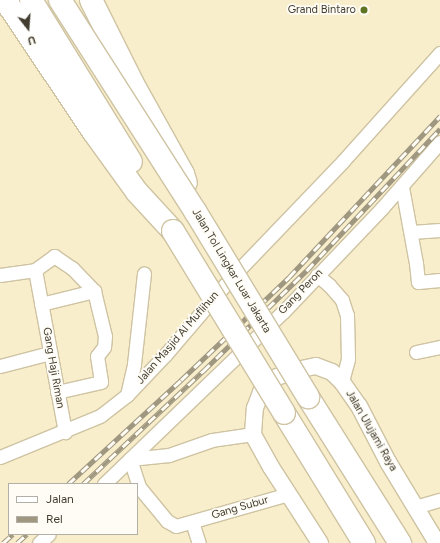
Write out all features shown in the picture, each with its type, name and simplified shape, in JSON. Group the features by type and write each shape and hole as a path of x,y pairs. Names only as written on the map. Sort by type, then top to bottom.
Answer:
{"highway":[{"path":"5,0 93,131 137,192 173,231"},
{"path":"31,0 106,120 364,543"},
{"name":"Jalan Tol Lingkar Luar Jakarta","path":"60,0 194,211 308,398 400,543"},
{"path":"90,0 133,84 183,174 194,211"}],"street":[{"name":"Jalan Masjid Al Muflihun","path":"0,458 100,416 127,395 165,355 229,280 343,161 440,53"},
{"name":"Gang Peron","path":"105,483 272,322 402,187 440,142"},
{"path":"402,187 411,232 418,282 440,280"},
{"path":"411,232 440,230"},
{"path":"0,275 35,270 49,258 58,257 72,268 94,291 105,341 104,347 97,354 102,380 99,383 57,392"},
{"name":"Gang Haji Riman","path":"35,270 65,432"},
{"path":"127,395 134,364 144,274"},
{"path":"317,275 329,285 342,300 347,315 348,359 342,382"},
{"path":"41,304 94,291"},
{"path":"416,352 440,347"},
{"path":"0,366 50,353"},
{"name":"Jalan Ulujami Raya","path":"253,434 255,408 259,397 261,392 274,378 297,370 316,366 332,372 342,382 359,406 388,462 438,543"},
{"path":"130,459 169,455 212,440 253,434 288,494 320,543"},
{"name":"Gang Subur","path":"130,459 138,483"},
{"name":"Gang Subur","path":"138,484 167,521 176,526 288,494"},
{"path":"415,507 440,500"},
{"path":"192,522 199,543"},
{"path":"39,543 48,535"}],"railway":[{"path":"69,483 181,380 289,277 440,116"},
{"path":"84,483 307,270 440,129"},
{"path":"3,543 12,535"},
{"path":"17,543 26,535"}],"place":[{"name":"Grand Bintaro","path":"364,10"}]}
